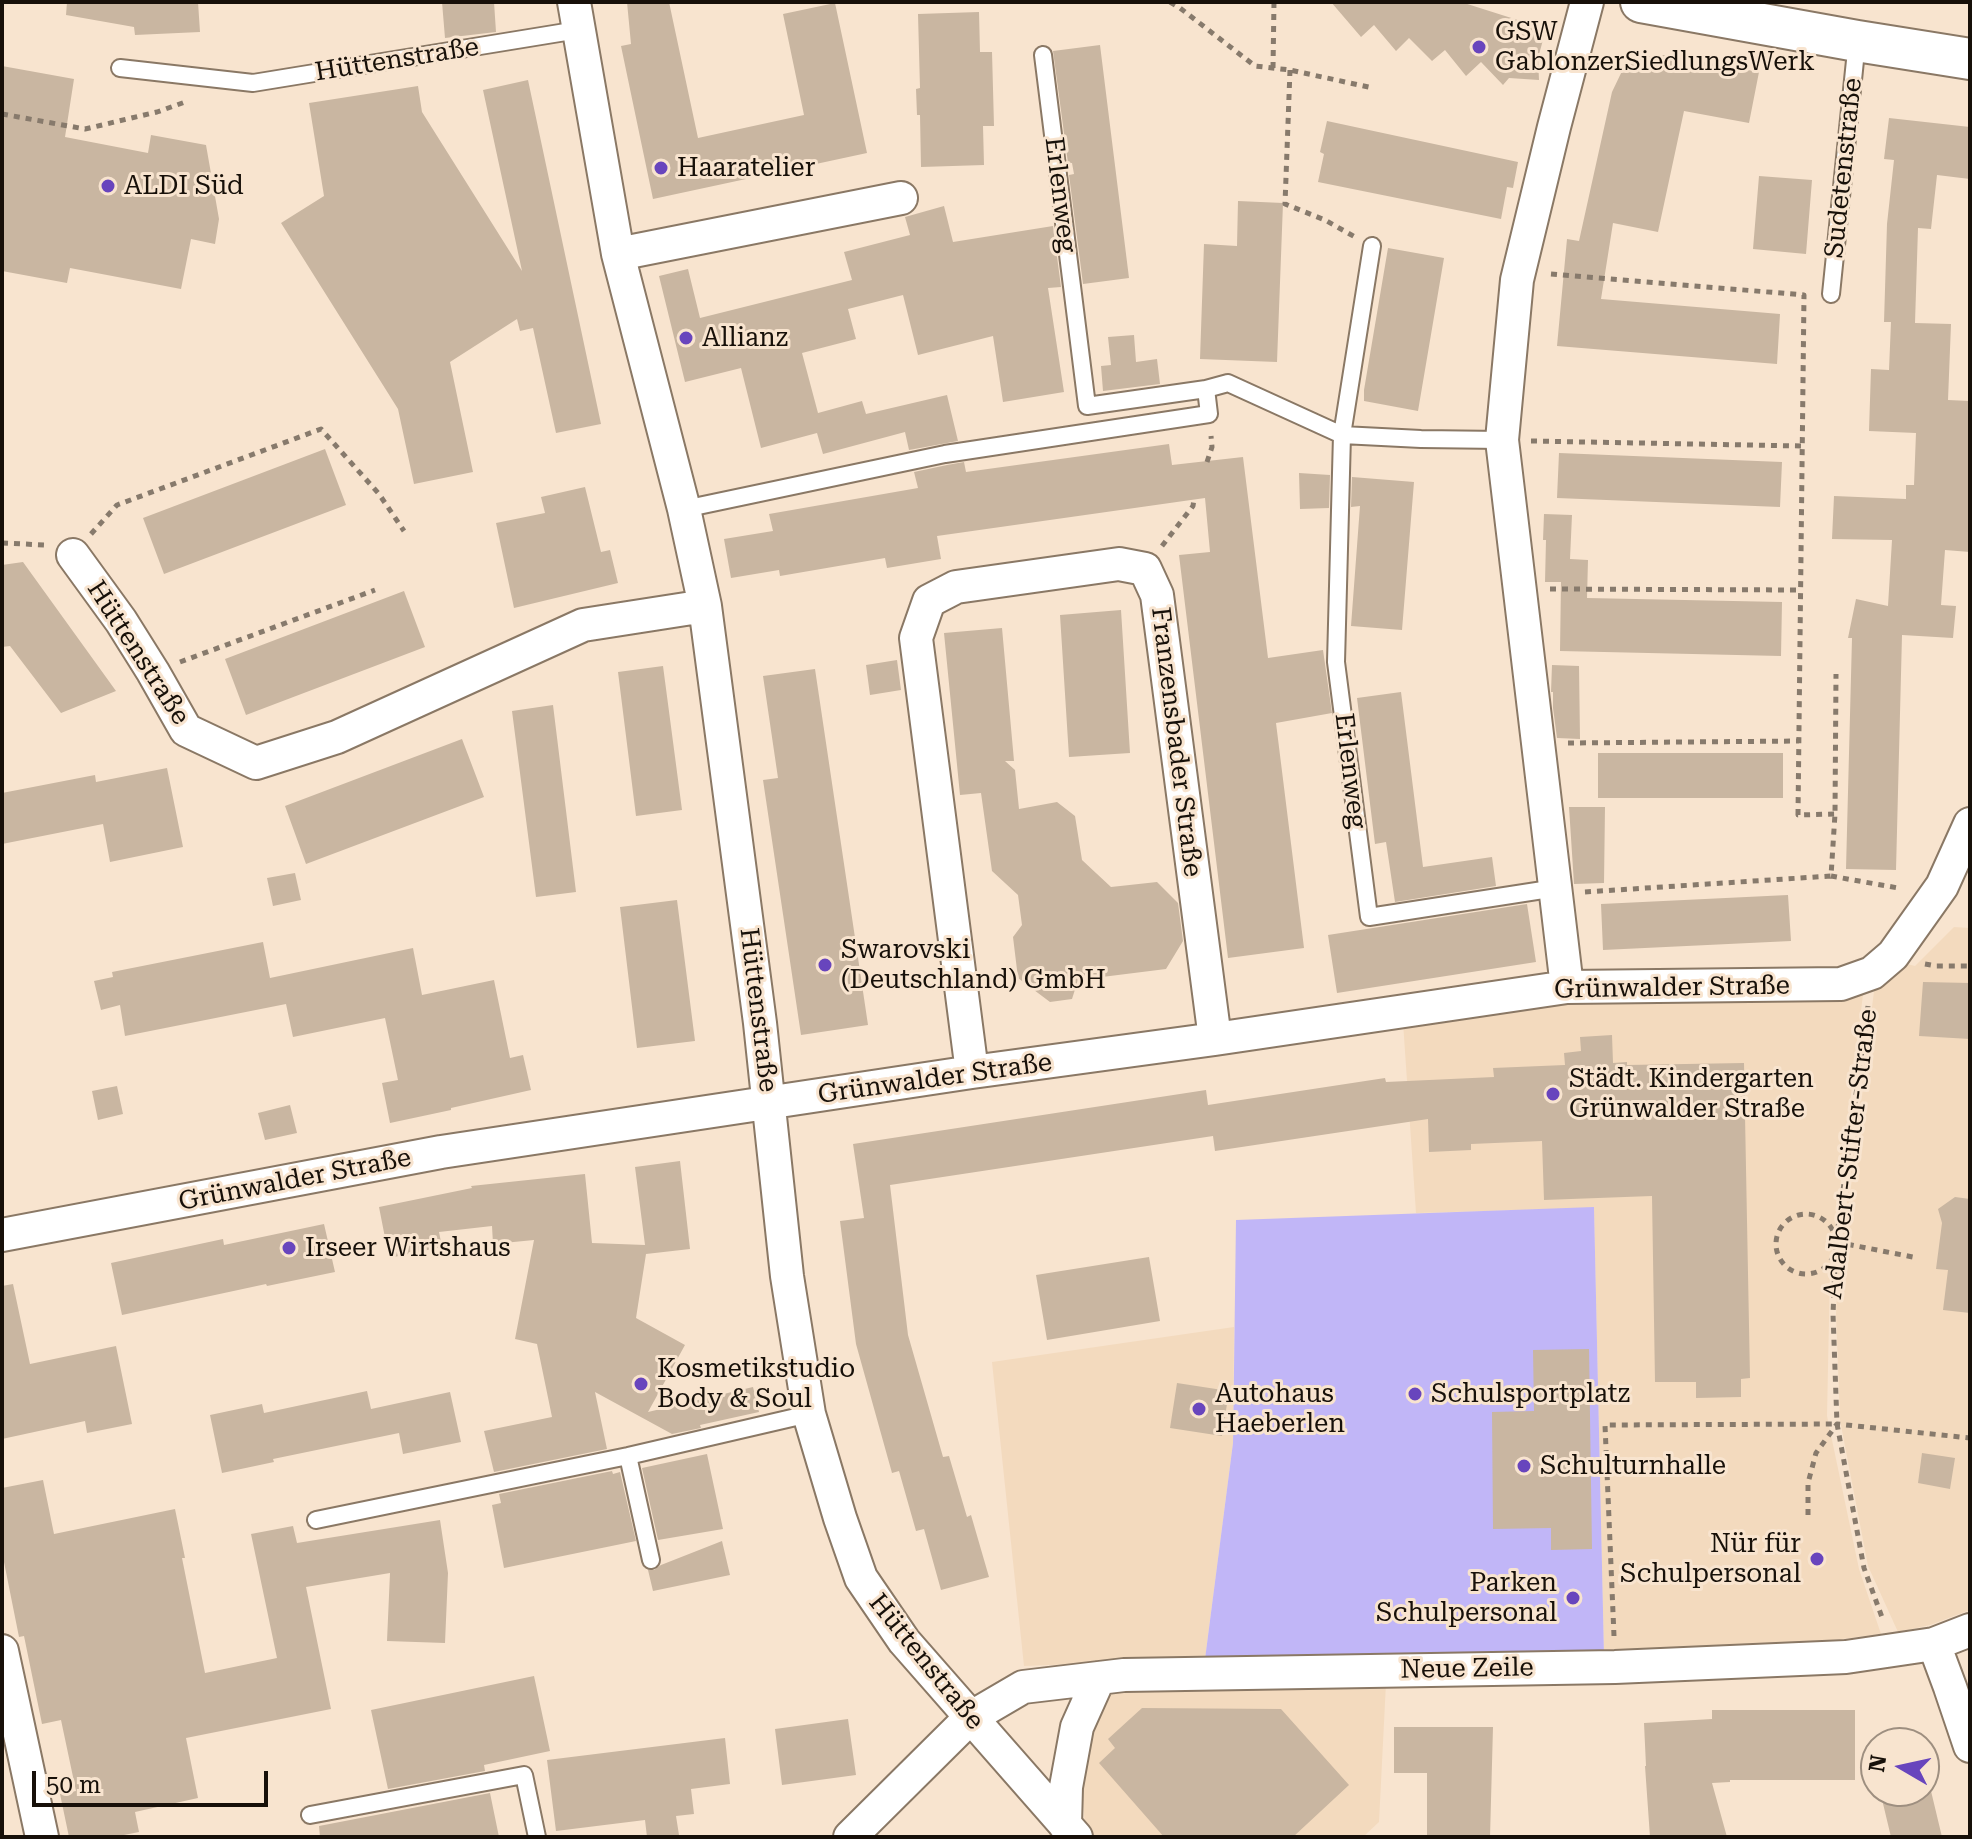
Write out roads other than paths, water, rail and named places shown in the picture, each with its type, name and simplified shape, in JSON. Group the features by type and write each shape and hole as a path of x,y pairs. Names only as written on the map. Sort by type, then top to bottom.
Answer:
{"street":[{"path":"1567,987 1502,440 1517,280 1587,2"},
{"name":"Sudetenstraße","path":"1646,3 1970,59"},
{"name":"Hüttenstraße","path":"576,16 618,254 684,509 705,606 770,1103 787,1276 809,1414 861,1578 904,1641 1070,1831"},
{"path":"618,254 901,198"},
{"name":"Hüttenstraße","path":"73,555 121,621 186,730 256,763 337,737 583,625 705,606"},
{"name":"Franzensbader Straße","path":"972,1072 916,638 929,601 956,587 971,584 1119,564 1145,569 1157,595 1215,1039"},
{"name":"Grünwalder Straße","path":"2,1235 441,1152 1567,987 1841,984 1882,964 1942,886 1970,824"},
{"name":"Neue Zeile","path":"850,1837 970,1718 1023,1687 1124,1675 1615,1667 1846,1657 1934,1644 1970,1630"},
{"path":"1934,1644 1970,1746"},
{"path":"2,1651 42,1837"},
{"path":"1070,1831 1066,1787 1077,1727 1099,1678"}],"lane":[{"name":"Hüttenstraße","path":"120,68 253,83 576,16"},
{"name":"Sudetenstraße","path":"1831,294 1857,41"},
{"name":"Erlenweg","path":"1043,55 1087,406 1228,383 1342,435 1502,440"},
{"name":"Erlenweg","path":"1372,246 1342,435 1336,662 1369,917 1556,891"},
{"path":"684,509 949,453 1209,414 1206,389"},
{"path":"316,1520 628,1456 809,1414"},
{"path":"628,1456 651,1560"},
{"path":"310,1815 524,1775 537,1837"}],"place":[{"name":"GSW GablonzerSiedlungsWerk","path":"1479,47"},
{"name":"Haaratelier","path":"661,168"},
{"name":"ALDI Süd","path":"108,186"},
{"name":"Allianz","path":"686,338"},
{"name":"Swarovski (Deutschland) GmbH","path":"825,965"},
{"name":"Städt. Kindergarten Grünwalder Straße","path":"1553,1094"},
{"name":"Irseer Wirtshaus","path":"289,1248"},
{"name":"Kosmetikstudio Body & Soul","path":"641,1384"},
{"name":"Schulsportplatz","path":"1415,1394"},
{"name":"Autohaus Haeberlen","path":"1199,1409"},
{"name":"Schulturnhalle","path":"1524,1466"},
{"name":"Nür für Schulpersonal","path":"1817,1559"},
{"name":"Parken Schulpersonal","path":"1573,1598"}]}
